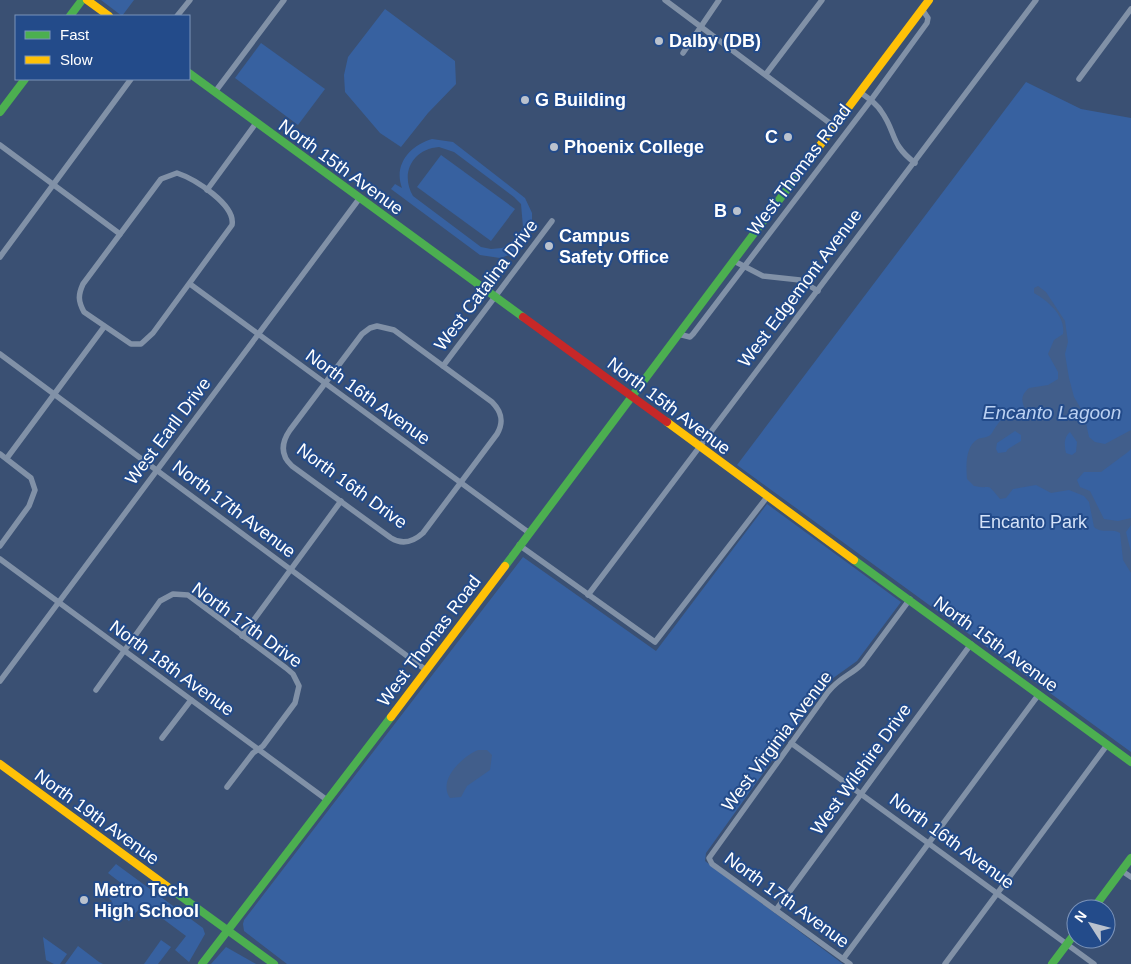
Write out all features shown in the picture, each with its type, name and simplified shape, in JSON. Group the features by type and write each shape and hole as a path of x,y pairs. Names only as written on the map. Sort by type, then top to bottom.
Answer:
{"main road":[{"path":"71,15 82,0"},
{"path":"87,0 108,15"},
{"name":"West Thomas Road","path":"202,964 426,670 929,0"},
{"name":"North 15th Avenue","path":"190,74 494,298 880,580 910,599 1131,762"},
{"path":"0,112 24,80"},
{"name":"North 19th Avenue","path":"0,764 274,964"},
{"path":"1101,899 1131,858"},
{"path":"1052,964 1066,945"}],"street":[{"path":"178,15 190,0"},
{"path":"215,92 284,0"},
{"path":"664,0 835,127"},
{"path":"683,53 719,0"},
{"path":"766,74 822,0"},
{"name":"West Edgemont Avenue","path":"588,595 1036,0"},
{"name":"West Thomas Road","path":"678,334 690,337 871,100 927,23 928,18 922,9"},
{"path":"1079,79 1131,9"},
{"path":"0,257 130,80"},
{"path":"861,92 871,100 887,121 895,143 902,153 915,163"},
{"path":"206,190 256,123"},
{"path":"0,145 120,234"},
{"path":"177,173 187,176 206,190 227,206 233,218 228,232 153,333 141,344 125,342 84,312 80,305 79,292 83,284 161,179 177,173"},
{"name":"West Earll Drive","path":"0,681 360,199"},
{"name":"West Catalina Drive","path":"443,366 552,221"},
{"path":"734,260 763,276 800,280 818,291"},
{"name":"North 16th Avenue","path":"190,284 528,532"},
{"path":"324,384 362,334 370,328 377,326 394,330 499,409 502,421 497,434 460,483"},
{"path":"7,458 104,327"},
{"name":"North 17th Avenue","path":"0,354 426,670"},
{"name":"North 16th Drive","path":"324,384 290,430 283,447 288,462 394,540 410,541 423,533 460,483"},
{"path":"0,454 31,478 35,490 29,506 0,546"},
{"path":"519,545 655,642 767,497"},
{"path":"242,636 342,501"},
{"name":"North 18th Avenue","path":"0,559 327,800"},
{"name":"North 17th Drive","path":"125,651 160,601 173,594 188,596 242,636 293,674 299,686 294,703 258,750"},
{"name":"West Virginia Avenue","path":"709,858 836,683 862,664 910,599"},
{"name":"West Wilshire Drive","path":"776,910 971,644"},
{"path":"96,690 125,651"},
{"path":"843,959 1039,694"},
{"path":"162,738 191,700"},
{"name":"North 16th Avenue","path":"792,743 1066,943"},
{"path":"945,964 1108,745"},
{"path":"227,787 258,750"},
{"name":"North 17th Avenue","path":"709,858 712,864 850,964"},
{"path":"1122,871 1131,877"},
{"name":"North 16th Avenue","path":"1074,949 1094,964"}],"green space":[{"path":"101,0 134,0 123,15"},
{"path":"385,9 455,61 456,84 428,113 401,147 380,133 345,92 344,75 348,57"},
{"path":"261,43 325,89 298,125 235,78"},
{"name":"Encanto Park","path":"1026,82 1081,109 1131,118 1131,752 737,465"},
{"path":"432,139 453,142 525,198 532,213 532,225 529,235 521,247 512,254 500,258 480,255 391,189 395,184 402,188 400,171 402,164 411,151","holes":["439,147 454,152 521,204 523,227 514,242 502,248 491,249 481,247 413,196 409,188 408,171 415,158 422,152"]},
{"path":"441,155 515,209 491,241 417,187"},
{"path":"767,504 901,602 857,661 829,681 706,853 705,861 843,964 287,964 244,931 244,920 523,557 656,651"},
{"path":"116,864 203,928 205,934 189,962 175,950 186,936 143,904 129,921 109,905 112,901 109,899 121,883 108,873"},
{"path":"43,937 67,954 60,964 54,964 46,960"},
{"path":"161,940 171,947 158,964 144,964"},
{"path":"78,946 99,962 103,964 65,964"},
{"path":"226,947 256,964 211,964"}],"water":[{"name":"Encanto Lagoon","path":"1038,286 1046,292 1065,321 1068,342 1065,354 1069,378 1074,397 1084,414 1089,437 1095,442 1105,444 1131,430 1131,449 1128,452 1101,472 1084,472 1077,480 1080,487 1090,491 1104,519 1118,521 1131,518 1131,525 1126,532 1131,552 1131,573 1123,560 1120,533 1100,530 1094,527 1089,502 1084,496 1069,490 1051,493 1036,485 1013,489 1006,498 1000,499 990,488 974,486 967,479 967,457 974,442 991,435 1007,416 1022,413 1025,409 1022,400 1023,395 1029,388 1048,385 1058,379 1058,372 1048,354 1054,340 1063,334 1062,321 1045,300 1034,293 1034,288","holes":["1015,431 1021,435 1021,441 1006,452 998,453 996,449 997,443","1070,432 1077,442 1076,452 1072,455 1066,453 1065,447 1066,439"]},
{"path":"478,750 487,750 492,755 490,770 467,786 461,797 450,798 447,791 449,776 459,763"}],"traffic: fast":[{"path":"71,15 82,0"},
{"path":"190,74 523,317"},
{"path":"0,112 24,80"},
{"path":"505,566 812,156"},
{"path":"854,560 1131,762"},
{"path":"202,964 391,717"},
{"path":"1100,899 1131,858"},
{"path":"168,887 274,964"},
{"path":"1052,964 1066,945"}],"traffic: slow":[{"path":"87,0 108,15"},
{"path":"812,156 929,0"},
{"path":"667,422 854,560"},
{"path":"391,717 505,566"},
{"path":"0,764 168,887"}],"traffic: jam":[{"path":"523,317 667,422"}],"place":[{"name":"Dalby (DB)","path":"659,41"},
{"name":"G Building","path":"525,100"},
{"name":"C","path":"788,137"},
{"name":"Phoenix College","path":"554,147"},
{"name":"B","path":"737,211"},
{"name":"Campus Safety Office","path":"549,246"},
{"name":"Metro Tech High School","path":"84,900"}]}
